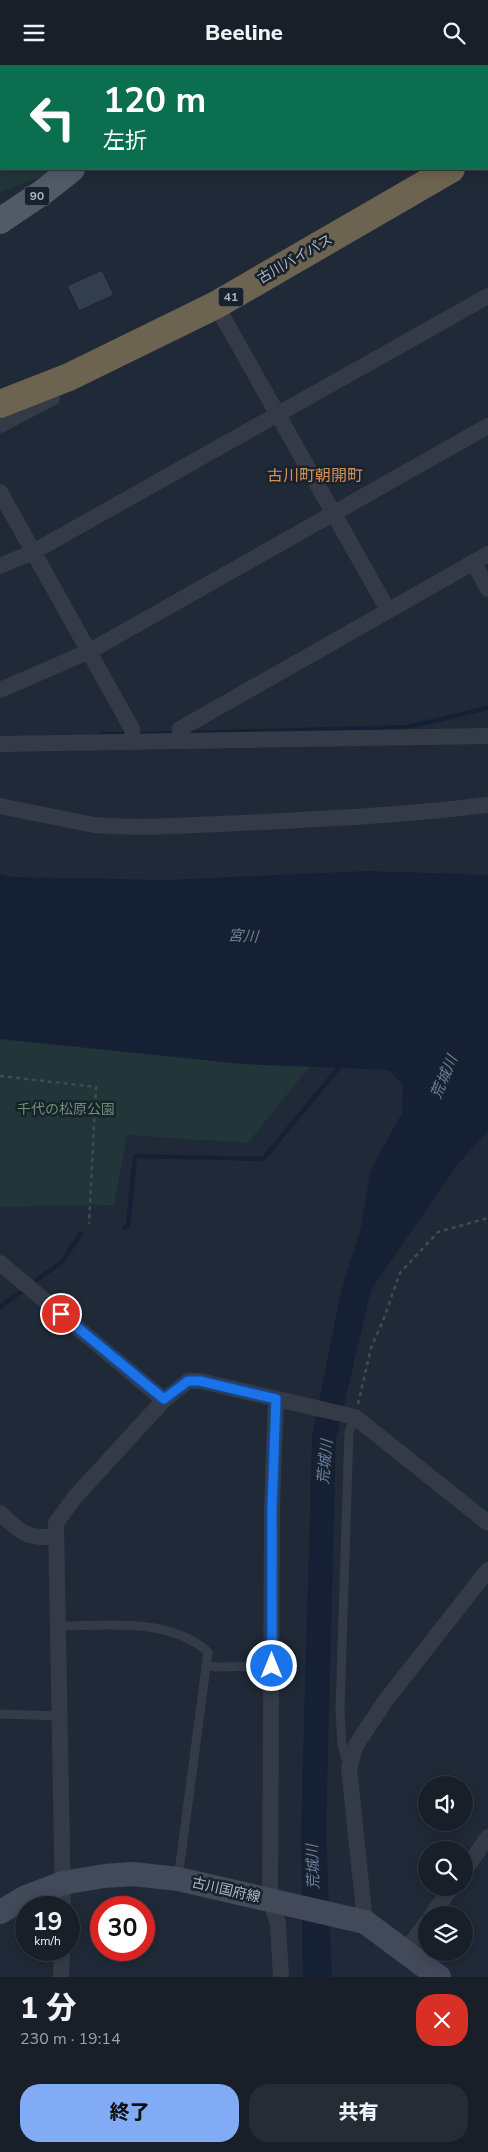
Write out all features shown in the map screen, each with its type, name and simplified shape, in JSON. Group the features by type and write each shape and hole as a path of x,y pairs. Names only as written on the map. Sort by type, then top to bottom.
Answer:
{"highway":[{"name":"古川バイパス","path":"0,405 68,377 216,305 449,170"}],"main road":[{"name":"90","path":"0,221 43,192 71,170"},
{"name":"古川国府線","path":"0,1912 26,1897 63,1883 104,1876 133,1875 178,1879 362,1921 439,1977"}],"street":[{"path":"0,566 33,552 488,296"},
{"path":"216,305 388,611"},
{"path":"0,425 52,398"},
{"path":"0,690 90,651 488,426"},
{"path":"0,492 90,651 133,736"},
{"path":"180,735 388,611 488,554"},
{"path":"473,562 488,589"},
{"path":"0,744 180,735 488,737"},
{"path":"0,806 94,825 118,826 363,818 488,805"},
{"path":"0,1263 164,1399"},
{"path":"63,1896 56,1523 60,1516 164,1399 188,1381 200,1381 355,1417 488,1523"},
{"path":"280,1401 272,1507 272,1666 274,1902 278,1923 281,1977"},
{"path":"0,1513 23,1534 37,1538 55,1537"},
{"path":"362,1921 349,1768 356,1745 386,1700 488,1570"},
{"path":"473,1858 488,1837"},
{"path":"405,1952 418,1934"},
{"path":"61,1977 62,1961"}],"lane":[{"path":"349,1768 342,1745 340,1710 349,1432 355,1417"},
{"path":"57,1626 137,1626 162,1629 198,1643 208,1653 178,1879"},
{"path":"206,1665 217,1667 272,1666"},
{"path":"0,1714 59,1716"}],"path":[{"path":"0,1076 96,1087 89,1224"},
{"path":"355,1417 371,1348 400,1273 438,1232 488,1218"}],"green space":[{"path":"0,170 50,170 48,174 0,192"},
{"name":"千代の松原公園","path":"0,1038 319,1055 248,1143 127,1135 114,1205 0,1207"}],"water":[{"path":"369,871 488,875 488,1131 457,1165 371,1290 336,1439 326,1831 332,1977 303,1977 301,1832 312,1436 341,1292 361,1227 370,1172 402,1113 403,1085 389,1070 243,1064 0,1039 0,874 12,877 165,880"}],"building":[{"path":"102,270 114,295 79,311 67,286"}],"waterway":[{"path":"186,733 407,727 488,708"},
{"path":"136,734 176,733"},
{"path":"101,734 129,734"},
{"path":"125,1228 128,1226 135,1156 263,1159 341,1065"},
{"path":"31,1284 62,1262 81,1233"},
{"path":"0,1307 25,1289"}],"district":[{"name":"古川町朝開町","path":"315,476"}],"route":[{"path":"61,1314 164,1399 188,1381 200,1381 276,1399 272,1507 272,1666"}],"water label":[{"name":"宮川","path":"243,936"},
{"name":"荒城川","path":"444,1077"},
{"name":"荒城川","path":"325,1462"},
{"name":"荒城川","path":"313,1867"}]}
